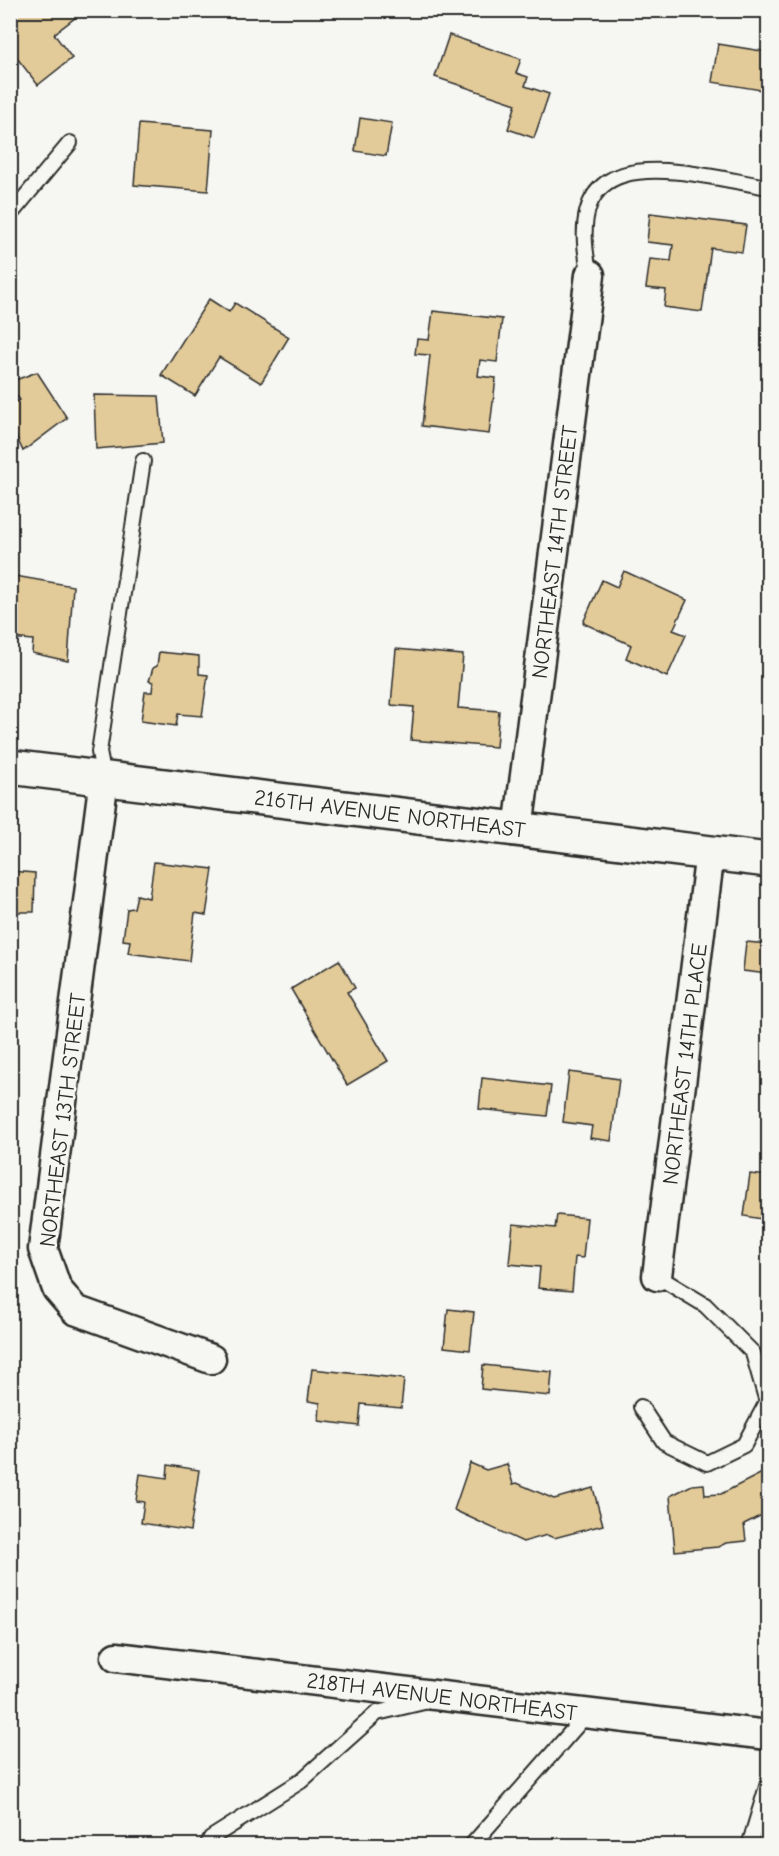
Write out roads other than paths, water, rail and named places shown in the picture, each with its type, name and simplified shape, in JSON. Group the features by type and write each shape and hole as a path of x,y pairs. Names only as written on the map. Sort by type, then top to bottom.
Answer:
{"street":[{"name":"NORTHEAST 14TH STREET","path":"518,829 590,275"},
{"name":"216TH AVENUE NORTHEAST","path":"10,767 768,860"},
{"name":"NORTHEAST 13TH STREET","path":"104,778 43,1249 57,1289 75,1310 211,1359"},
{"name":"NORTHEAST 14TH PLACE","path":"657,1276 710,852"},
{"name":"218TH AVENUE NORTHEAST","path":"116,1658 768,1735"}],"lane":[{"path":"10,215 70,143"},
{"path":"590,275 583,244 588,213 605,181 622,174 649,169 768,187"},
{"path":"104,778 99,752 143,461"},
{"path":"641,1407 664,1442 706,1463 744,1444 767,1402 753,1353 705,1305 657,1276"},
{"path":"207,1845 211,1838 301,1781 376,1713 444,1697"},
{"path":"471,1845 586,1714"},
{"path":"749,1845 768,1783"}]}
